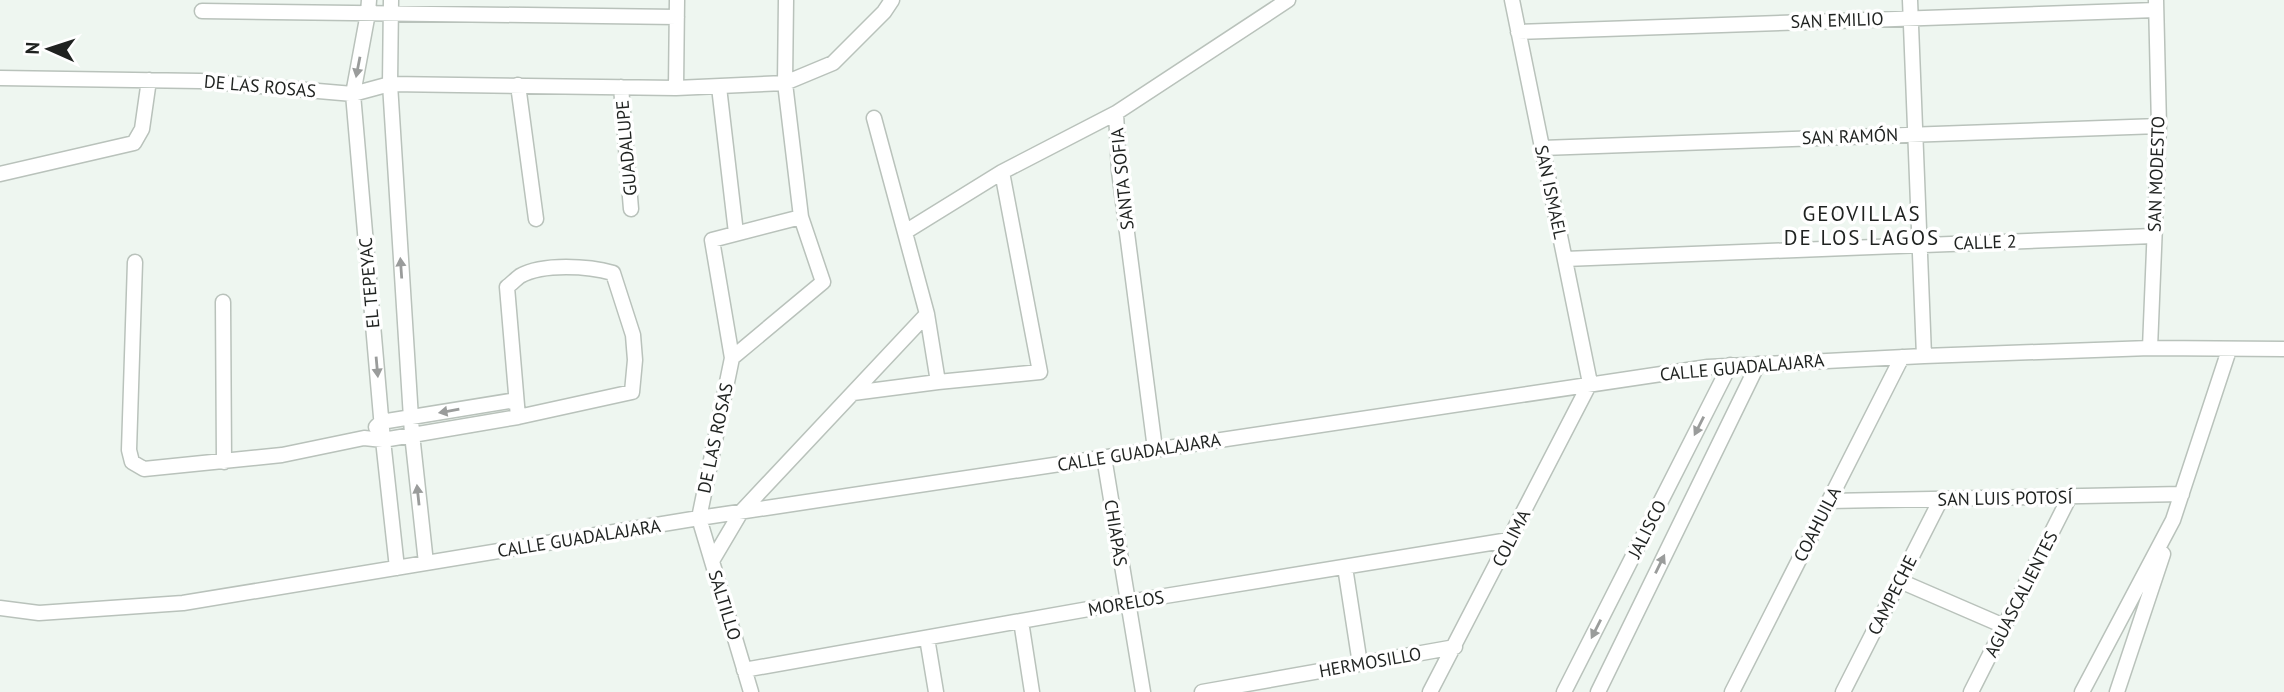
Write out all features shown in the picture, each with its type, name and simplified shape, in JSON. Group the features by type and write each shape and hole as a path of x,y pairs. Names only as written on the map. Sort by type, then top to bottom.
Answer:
{"street":[{"path":"676,88 677,0"},
{"path":"786,0 785,83 801,217"},
{"name":"SANTA SOFIA","path":"1156,449 1119,171 1116,113 1288,0"},
{"name":"SAN ISMAEL","path":"1512,0 1590,383"},
{"path":"1910,0 1924,356"},
{"name":"DE LAS ROSAS","path":"0,78 200,81 353,94 390,83 676,88 785,83 833,63 887,4"},
{"name":"SAN EMILIO","path":"1518,32 2156,5"},
{"name":"SAN MODESTO","path":"2150,348 2159,126 2156,5"},
{"name":"EL TEPEYAC","path":"368,7 353,94 381,422 397,568"},
{"path":"202,11 391,7 677,17"},
{"name":"EL TEPEYAC","path":"391,7 390,83 412,434 426,563"},
{"path":"0,174 134,143 142,129 149,80"},
{"path":"518,85 536,219"},
{"name":"GUADALUPE","path":"621,87 631,209"},
{"path":"719,87 736,233"},
{"path":"905,232 1002,172 1116,113"},
{"path":"874,118 927,314 938,382"},
{"name":"SAN RAMÓN","path":"1542,148 2159,126"},
{"path":"853,393 1040,372 1002,172"},
{"name":"DE LAS ROSAS","path":"699,518 732,358 712,240 801,217 823,282 732,358"},
{"name":"CALLE 2","path":"1565,259 2153,236"},
{"path":"135,262 129,450 132,462 144,469 282,455 365,438 383,440 518,417 632,392 634,335 613,272 593,267 539,269 520,276 508,287 518,417"},
{"path":"223,302 224,462"},
{"path":"712,561 741,512 927,314"},
{"name":"CALLE GUADALAJARA","path":"0,608 39,613 183,603 699,518 1590,383 1730,365 2150,348 2284,349"},
{"path":"2117,692 2229,350"},
{"name":"COAHUILA","path":"1732,692 1902,357"},
{"name":"JALISCO","path":"1598,692 1758,364"},
{"name":"JALISCO","path":"1564,692 1730,365"},
{"name":"COLIMA","path":"1430,692 1590,383"},
{"path":"365,438 381,422 516,400"},
{"name":"CHIAPAS","path":"1104,457 1143,692"},
{"name":"SAN LUIS POTOSÍ","path":"1829,501 2182,494"},
{"name":"AGUASCALIENTES","path":"1972,692 2070,496"},
{"name":"CAMPECHE","path":"1843,692 1941,499"},
{"name":"SALTILLO","path":"699,518 751,692"},
{"path":"2082,692 2173,520"},
{"name":"MORELOS","path":"744,670 1128,602 1509,540"},
{"path":"1345,567 1360,664"},
{"path":"1900,581 2004,626"},
{"path":"1021,621 1032,692"},
{"path":"927,638 936,692"},
{"name":"HERMOSILLO","path":"1202,692 1455,647"}],"district":[{"name":"GEOVILLAS DE LOS LAGOS","path":"1862,225"}]}
